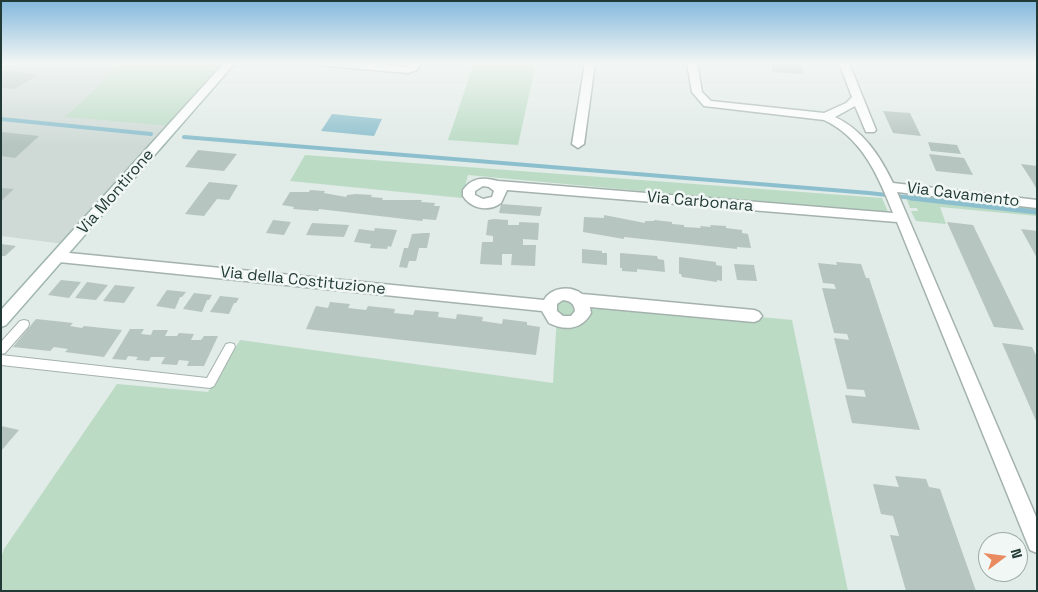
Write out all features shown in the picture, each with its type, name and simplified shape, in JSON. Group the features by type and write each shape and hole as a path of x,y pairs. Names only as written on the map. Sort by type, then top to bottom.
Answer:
{"street":[{"name":"Via Montirone","path":"1,321 206,91"},
{"path":"578,144 586,91"},
{"path":"696,91 702,101 717,107 826,117 839,121 853,132 883,172 1037,543"},
{"path":"854,91 870,130"},
{"path":"826,117 850,105 857,98"},
{"name":"Via Carbonara","path":"498,186 899,211"},
{"name":"Via Cavamento","path":"889,187 1037,204"},
{"name":"Via della Costituzione","path":"59,257 548,306"},
{"path":"580,300 584,308 583,313 571,322 554,319 550,315 548,306 554,297 560,294 574,296 580,300 754,316"}],"lane":[{"path":"1,350 24,324"},
{"path":"1,360 210,383 230,347"}],"shaded area":[{"path":"1,91 205,91 64,244 1,236"}],"green space":[{"path":"94,91 205,91 174,126 65,117"},
{"path":"465,91 530,91 518,145 448,140"},
{"path":"305,155 882,198 889,214 468,175 462,198 290,181"},
{"path":"904,192 1037,207 1037,216 940,207 946,224 916,221 911,211 918,211 917,208 910,208"},
{"path":"558,298 792,320 848,591 1,591 1,558 4,549 117,384 208,392 240,340 553,383"}],"water":[{"path":"332,114 382,119 374,136 321,131"}],"building":[{"path":"883,111 910,113 921,136 893,133"},
{"path":"1,132 39,136 15,158 1,156"},
{"path":"928,142 957,145 961,154 931,151"},
{"path":"198,150 237,154 224,171 185,167"},
{"path":"929,154 964,158 973,175 936,171"},
{"path":"1021,164 1037,166 1037,190 1032,181"},
{"path":"209,182 238,185 229,200 217,199 204,216 185,214"},
{"path":"1,188 14,189 1,201"},
{"path":"310,190 325,191 324,193 346,197 347,195 356,194 372,195 371,197 383,198 382,200 422,200 421,202 435,203 434,206 440,206 436,220 423,219 422,221 319,209 318,211 293,209 294,207 282,205 290,192 309,192"},
{"path":"501,204 542,207 540,216 499,213"},
{"path":"604,215 645,223 645,221 654,220 672,222 672,224 684,225 684,227 726,226 726,228 742,230 742,233 748,234 751,248 737,247 737,249 624,237 624,239 583,232 584,217 604,218"},
{"path":"273,220 291,222 284,235 266,233"},
{"path":"488,220 508,220 508,225 519,225 519,222 539,223 538,240 523,239 523,245 536,245 535,266 511,265 512,254 502,254 502,265 480,264 482,242 493,242 493,236 486,235"},
{"path":"947,222 973,225 1024,330 994,327"},
{"path":"312,223 349,225 344,237 306,235"},
{"path":"375,228 397,230 391,247 388,246 387,249 370,248 371,244 354,242 359,229 374,231"},
{"path":"1021,229 1037,231 1037,258"},
{"path":"430,233 427,248 419,248 416,261 409,261 407,268 399,267 404,248 408,248 412,234"},
{"path":"1,244 16,246 5,256 1,256"},
{"path":"582,249 607,253 607,265 582,263"},
{"path":"620,253 657,256 658,259 664,260 665,272 637,269 637,272 622,271 622,268 620,268"},
{"path":"679,257 716,262 716,265 722,266 722,281 682,277 679,274"},
{"path":"836,262 861,264 866,278 869,278 920,430 852,423 845,395 866,397 864,390 847,389 834,338 849,340 847,334 834,333 822,288 836,289 834,284 823,283 818,263 837,265"},
{"path":"734,264 754,265 757,281 737,280"},
{"path":"61,280 81,282 69,298 48,295"},
{"path":"87,282 108,285 96,300 75,298"},
{"path":"115,285 135,287 124,303 103,301"},
{"path":"167,290 186,292 180,297 175,309 156,306"},
{"path":"194,293 212,295 207,300 202,312 183,309"},
{"path":"220,296 239,298 234,303 229,314 210,312"},
{"path":"330,302 350,304 348,308 366,310 368,306 395,309 394,313 413,315 415,310 439,312 438,317 456,319 457,314 483,317 482,321 502,324 503,319 527,322 527,325 540,327 536,355 306,329 316,306 328,308"},
{"path":"36,319 73,323 70,326 82,328 84,326 122,330 104,357 65,352 68,349 54,347 50,351 13,347"},
{"path":"130,329 144,329 141,334 151,335 153,330 168,330 165,336 177,336 179,333 194,334 191,340 201,340 204,336 218,336 204,366 187,366 189,361 179,360 177,365 161,364 165,357 151,357 149,361 136,360 138,357 128,356 126,360 112,359"},
{"path":"1002,343 1032,347 1037,357 1037,423"},
{"path":"1,426 19,430 1,451"},
{"path":"895,476 926,479 929,487 940,489 976,591 906,591 890,535 899,536 893,516 881,514 873,484 899,487"}],"waterway":[{"path":"1,119 151,134"},
{"path":"184,137 869,193 922,199"},
{"path":"911,198 1037,212"}]}
